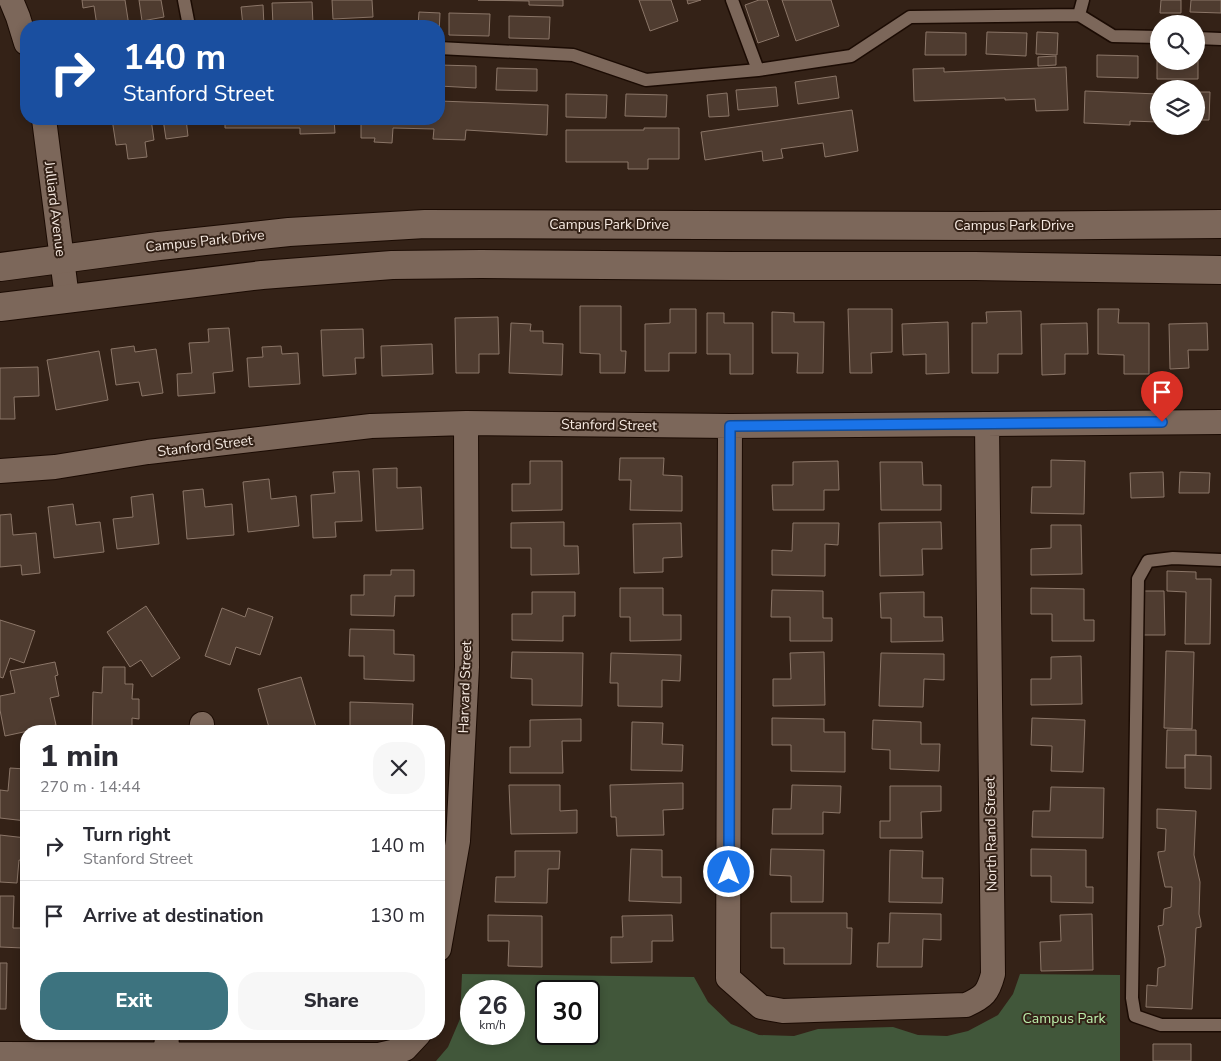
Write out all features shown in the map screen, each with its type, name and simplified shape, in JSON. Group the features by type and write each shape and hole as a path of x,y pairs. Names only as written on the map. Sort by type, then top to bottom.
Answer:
{"street":[{"path":"11,0 20,24"},
{"name":"Julliard Avenue","path":"45,125 67,298"},
{"name":"Campus Park Drive","path":"0,267 160,246 289,232 425,224 967,226 1221,224"},
{"path":"0,307 262,275 412,265 975,266 1221,270"},
{"name":"Stanford Street","path":"0,471 55,467 148,452 371,426 466,423 730,426 1221,422"},
{"name":"Harvard Street","path":"445,915 458,841 467,667 466,423"},
{"name":"North Rand Street","path":"730,426 728,978 744,994 761,1006 782,1011 966,1005 981,998 990,988 993,974 987,424"},
{"path":"0,1054 167,1044 379,1055 405,1049 413,1040"}],"lane":[{"path":"184,0 188,20"},
{"path":"732,0 758,70"},
{"path":"1079,15 1083,0"},
{"path":"445,48 572,55 646,80 758,70 851,56 910,17 1079,15 1113,36 1150,37"},
{"path":"1205,38 1221,39"},
{"path":"1221,560 1173,558 1148,561 1138,579 1132,998 1135,1016 1161,1025 1221,1025"}],"green space":[{"name":"Campus Park","path":"462,974 694,977 708,1002 731,1024 759,1035 794,1036 818,1029 893,1027 918,1035 947,1036 968,1031 998,1015 1013,994 1020,974 1120,975 1120,1061 436,1061 448,1047 460,1019 460,1045 525,1045 525,980 462,980"}],"building":[{"path":"82,0 125,0 128,20 96,20 94,6 83,8"},
{"path":"139,0 161,0 164,17 142,20"},
{"path":"332,0 372,0 373,17 333,19"},
{"path":"478,0 563,0 563,6 529,5 529,1"},
{"path":"639,0 671,0 678,21 650,31"},
{"path":"687,0 701,0 688,4"},
{"path":"759,0 767,0 779,36 758,43 745,5"},
{"path":"782,0 831,0 839,26 796,41"},
{"path":"1161,0 1181,0 1181,13 1160,13"},
{"path":"1191,0 1221,0 1221,13 1190,12"},
{"path":"312,2 313,20 273,20 272,3"},
{"path":"263,5 264,20 242,20 241,7"},
{"path":"419,12 440,13 440,20 418,20"},
{"path":"449,13 490,14 489,36 449,35"},
{"path":"509,16 550,17 549,39 509,38"},
{"path":"926,32 966,33 966,55 925,55"},
{"path":"987,32 1027,33 1026,56 986,54"},
{"path":"1037,32 1058,33 1057,55 1036,54"},
{"path":"1097,55 1138,56 1138,78 1097,77"},
{"path":"1056,56 1056,65 1038,66 1038,57"},
{"path":"445,65 476,66 476,88 445,86"},
{"path":"1066,67 1068,110 1036,111 1035,99 914,101 913,69 944,68 944,72"},
{"path":"497,68 537,69 537,91 496,90"},
{"path":"1157,70 1198,70 1198,79 1157,79"},
{"path":"836,76 839,98 798,104 795,82"},
{"path":"776,87 778,106 738,110 736,90"},
{"path":"1085,91 1150,94 1150,122 1130,121 1130,125 1084,123"},
{"path":"1205,92 1210,92 1209,120 1205,120"},
{"path":"727,93 729,116 709,117 707,95"},
{"path":"566,94 607,95 606,118 566,117"},
{"path":"626,94 667,95 666,117 625,116"},
{"path":"445,101 548,105 547,135 466,130 465,140 433,139 434,129 393,128 392,143 374,142 375,138 361,138 361,125 445,125"},
{"path":"852,110 858,151 825,157 823,143 781,149 783,158 763,161 762,151 705,160 701,132"},
{"path":"113,125 152,125 154,140 145,142 147,157 128,159 126,144 116,145"},
{"path":"164,125 187,125 188,136 166,139"},
{"path":"225,125 334,125 335,133 300,134 300,128 225,128"},
{"path":"644,128 679,128 679,159 648,159 648,169 628,169 628,162 566,162 566,130 644,130"},
{"path":"580,306 621,306 621,351 626,351 625,373 600,373 600,354 580,353"},
{"path":"670,309 696,309 696,353 669,353 669,371 645,371 645,324 670,323"},
{"path":"848,309 892,309 892,352 871,353 872,373 850,373"},
{"path":"1098,309 1119,309 1118,323 1149,323 1149,374 1124,374 1124,355 1098,354"},
{"path":"1021,311 1022,354 998,354 998,373 972,373 972,323 987,323 986,312"},
{"path":"772,312 794,313 794,322 824,322 823,373 797,373 798,353 772,353"},
{"path":"707,313 724,313 724,323 753,323 753,374 730,374 730,354 707,354"},
{"path":"498,317 499,354 479,354 479,373 456,373 455,318"},
{"path":"948,322 949,373 926,374 926,354 903,355 902,324"},
{"path":"511,323 531,324 530,331 543,331 543,343 563,344 562,375 509,373"},
{"path":"1087,323 1088,354 1065,354 1065,374 1042,375 1041,324"},
{"path":"1207,323 1208,350 1188,350 1189,368 1170,369 1169,324"},
{"path":"229,328 233,371 213,373 215,393 178,396 177,374 192,373 189,343 209,342 208,329"},
{"path":"363,329 364,358 355,358 356,374 323,376 321,330"},
{"path":"432,344 433,374 382,376 381,346"},
{"path":"134,346 135,352 156,349 163,393 142,396 139,382 116,385 111,349"},
{"path":"281,346 282,354 298,353 300,384 249,387 247,358 263,357 262,347"},
{"path":"99,351 108,400 56,410 47,360"},
{"path":"38,367 39,396 14,397 15,419 0,419 0,368"},
{"path":"620,458 664,458 663,475 682,476 682,511 630,510 631,480 619,480"},
{"path":"1051,460 1085,461 1084,514 1031,513 1032,487 1051,487"},
{"path":"530,461 562,461 562,510 512,511 512,484 530,484"},
{"path":"838,461 839,490 824,490 824,510 773,510 772,485 793,485 793,462"},
{"path":"880,462 922,462 923,485 941,485 941,510 881,510"},
{"path":"397,468 397,488 421,487 423,529 376,531 373,469"},
{"path":"359,471 362,521 335,522 336,537 313,538 311,495 335,493 333,472"},
{"path":"1163,472 1164,497 1131,498 1130,473"},
{"path":"1180,472 1210,473 1209,493 1179,493"},
{"path":"269,479 271,499 296,496 299,526 248,532 243,482"},
{"path":"203,489 205,507 232,504 234,535 187,539 183,491"},
{"path":"153,494 159,544 117,549 113,519 133,517 131,497"},
{"path":"73,504 76,525 100,522 104,552 54,558 48,507"},
{"path":"11,514 13,535 36,533 40,573 22,575 21,565 0,567 0,515"},
{"path":"564,522 564,546 578,546 579,574 531,575 531,548 511,548 511,523"},
{"path":"941,522 942,549 922,549 923,575 880,576 879,523"},
{"path":"681,523 682,557 663,558 663,572 634,573 633,524"},
{"path":"793,523 839,523 838,545 825,544 825,576 772,575 772,550 792,551"},
{"path":"1051,525 1081,525 1082,574 1031,575 1031,549 1051,548"},
{"path":"391,570 414,570 414,596 395,596 394,616 351,615 351,595 364,595 364,575 391,575"},
{"path":"1167,571 1196,572 1196,579 1211,579 1210,644 1185,644 1186,592 1167,591"},
{"path":"620,588 663,588 663,615 681,615 681,640 630,641 630,617 620,617"},
{"path":"1031,588 1084,589 1084,620 1094,620 1094,641 1052,641 1052,614 1031,614"},
{"path":"772,590 823,591 823,618 832,618 832,641 790,641 790,617 771,617"},
{"path":"1143,591 1164,591 1165,635 1143,635"},
{"path":"532,592 575,592 575,616 563,616 563,641 512,640 512,614 532,614"},
{"path":"924,592 924,617 942,617 943,641 891,642 891,618 881,618 880,593"},
{"path":"146,606 180,658 152,677 141,660 130,667 107,632"},
{"path":"222,608 245,617 248,608 273,617 260,655 236,647 230,665 205,656"},
{"path":"0,620 35,631 24,663 10,658 3,678 0,677"},
{"path":"350,629 394,630 394,654 414,655 414,681 364,679 364,656 349,656"},
{"path":"1166,651 1194,652 1192,729 1164,728"},
{"path":"512,652 583,653 582,706 532,705 532,679 511,678"},
{"path":"824,652 825,705 773,706 773,679 791,679 790,653"},
{"path":"611,653 681,655 680,681 662,680 662,707 618,706 618,683 610,683"},
{"path":"881,653 944,654 944,680 924,679 923,707 879,706"},
{"path":"1081,656 1082,704 1031,705 1031,679 1051,679 1051,657"},
{"path":"55,662 58,675 55,676 59,696 50,698 56,725 20,725 20,733 5,736 0,710 0,696 15,693 10,671"},
{"path":"103,667 125,667 125,684 133,684 132,699 139,699 139,719 132,718 132,725 92,725 93,692 102,693"},
{"path":"301,677 315,725 268,725 258,689"},
{"path":"350,702 413,704 412,725 350,725"},
{"path":"772,718 824,719 824,732 845,732 845,772 791,771 791,745 772,745"},
{"path":"1032,718 1085,720 1083,772 1051,771 1052,746 1031,745"},
{"path":"581,719 581,741 562,741 563,773 510,773 510,747 530,747 530,720"},
{"path":"873,720 921,722 921,744 940,744 939,771 890,769 890,750 872,749"},
{"path":"632,722 663,723 662,744 683,745 682,771 631,770"},
{"path":"1167,730 1196,730 1196,755 1185,755 1185,768 1166,768"},
{"path":"1185,755 1211,756 1211,789 1185,788"},
{"path":"10,768 20,769 20,820 0,818 0,790 8,791"},
{"path":"683,783 683,809 663,810 664,835 617,836 616,817 611,817 610,785"},
{"path":"509,785 560,785 560,811 577,810 577,833 511,834"},
{"path":"792,785 841,786 840,813 823,812 823,834 772,834 773,809 791,809"},
{"path":"890,786 941,786 941,811 921,812 922,838 880,838 880,821 890,821"},
{"path":"1051,787 1104,788 1103,838 1032,837 1033,811 1050,811"},
{"path":"1157,809 1196,811 1194,855 1200,882 1199,914 1201,927 1196,928 1192,1009 1146,1007 1147,985 1157,986 1158,968 1165,966 1158,926 1163,925 1164,909 1171,907 1172,887 1165,887 1158,855 1158,852 1165,851 1166,829 1157,828"},
{"path":"0,835 20,837 17,883 0,882"},
{"path":"631,849 662,850 662,877 681,877 681,903 629,901"},
{"path":"771,849 824,850 823,902 791,902 791,876 770,875"},
{"path":"1031,849 1086,850 1086,887 1093,887 1093,903 1051,902 1051,876 1031,876"},
{"path":"890,850 923,851 922,878 943,878 942,903 889,902"},
{"path":"515,851 560,851 559,869 548,869 547,903 495,902 496,877 515,877"},
{"path":"0,896 14,896 13,928 20,928 20,948 0,947"},
{"path":"771,913 847,913 847,928 852,928 851,964 784,964 784,948 771,948"},
{"path":"890,913 941,914 941,940 923,939 922,967 877,967 878,943 889,943"},
{"path":"1092,914 1093,970 1041,971 1040,942 1061,941 1060,915"},
{"path":"488,915 542,916 542,967 508,966 509,941 488,941"},
{"path":"672,915 673,941 652,941 652,962 611,963 611,937 623,937 622,916"},
{"path":"0,963 7,963 6,1009 0,1009"},
{"path":"1153,1044 1191,1044 1191,1061 1153,1061"}],"route":[{"path":"729,872 730,426 1162,422"}]}
